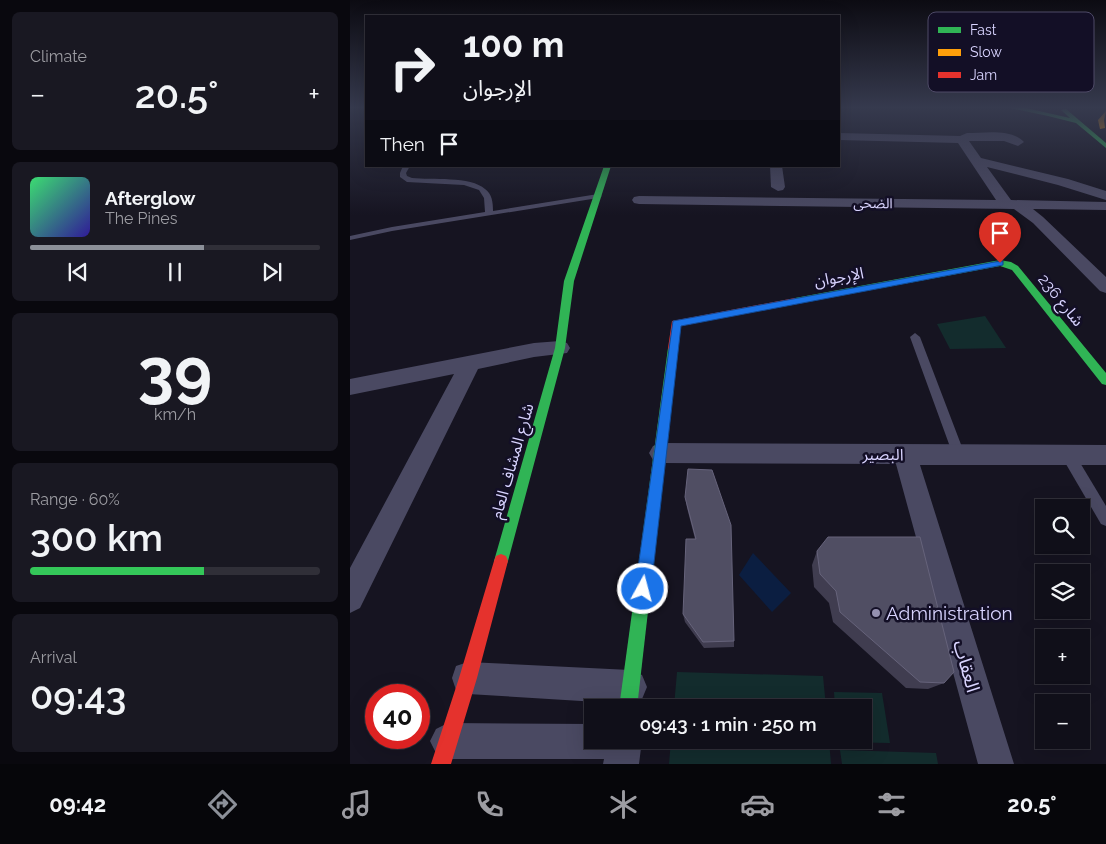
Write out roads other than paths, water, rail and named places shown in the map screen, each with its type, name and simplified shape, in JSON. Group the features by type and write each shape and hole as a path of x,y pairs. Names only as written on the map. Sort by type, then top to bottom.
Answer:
{"street":[{"path":"965,144 1011,204 1038,220 1106,286"},
{"path":"978,161 1106,196"},
{"name":"شارع المشاف العام","path":"444,752 468,678 560,348 570,281 608,167"},
{"path":"776,167 778,187"},
{"name":"الضحى","path":"639,200 1106,206"},
{"name":"الإرجوان","path":"661,453 676,323 1000,263 1008,264"},
{"name":"شارع 236","path":"1008,264 1015,268 1106,381"},
{"path":"350,387 534,350 560,348"},
{"path":"350,598 471,362"},
{"path":"468,678 629,697 661,453"},
{"name":"البصير","path":"661,453 1106,455"},
{"name":"العقاب","path":"904,454 996,764"},
{"path":"444,752 623,749"}],"lane":[{"path":"405,167 402,173 404,177 410,180 465,183 482,188 486,193 490,214"},
{"path":"350,238 598,196"},
{"path":"914,337 959,455"},
{"path":"1068,455 1106,519"}],"water":[{"path":"753,553 791,593 772,612 739,575"}],"place":[{"name":"Administration","path":"876,613"}]}
